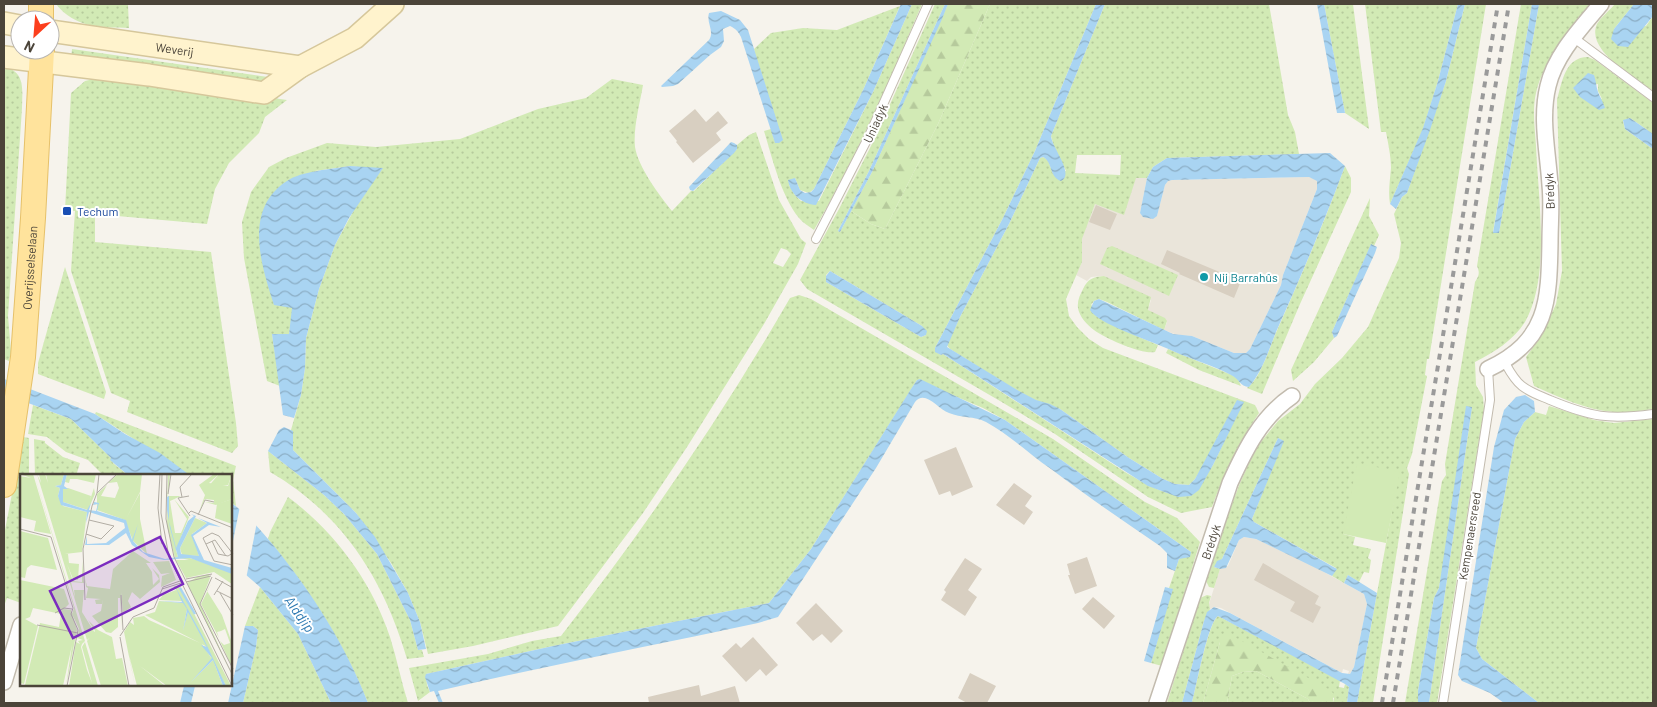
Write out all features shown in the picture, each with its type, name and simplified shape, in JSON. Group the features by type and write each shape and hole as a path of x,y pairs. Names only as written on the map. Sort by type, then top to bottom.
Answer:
{"main road":[{"name":"Overijsselselaan","path":"4,485 23,357 42,60"}],"street":[{"path":"60,60 264,93 300,67 355,38 393,4"},
{"name":"Brédyk","path":"1488,369 1521,349 1534,333 1542,317 1549,274 1550,186 1544,108 1548,84 1557,62 1601,4"},
{"name":"Weverij","path":"60,32 300,67"},
{"name":"Brédyk","path":"1157,703 1230,483 1242,455 1259,428 1274,410 1292,396"},
{"path":"4,682 20,629"}],"lane":[{"name":"Uniadyk","path":"816,239 868,138 928,4"},
{"path":"1574,38 1653,97"},
{"path":"1504,361 1521,386 1576,411 1592,416 1611,418 1653,414"},
{"name":"Kempenaersreed","path":"1443,703 1490,400 1488,369"}],"shaded area":[{"path":"1136,177 1147,178 1140,213 1157,216 1165,185 1168,181 1172,180 1309,177 1317,180 1317,189 1283,275 1281,285 1250,349 1246,353 1234,353 1192,336 1177,335 1164,330 1167,322 1148,310 1151,300 1104,276 1091,277 1087,281 1076,275 1082,262 1084,230 1095,204"},
{"path":"1244,537 1256,539 1313,566 1364,594 1367,604 1354,667 1350,674 1348,674 1349,671 1343,669 1342,673 1221,608 1215,607 1210,609 1209,604 1220,569 1228,566 1239,540"}],"green space":[{"path":"56,4 128,5 129,28 89,25 71,18"},
{"path":"912,4 922,4 858,147 814,230 801,220 793,209 778,176 764,131 771,129 775,143 754,49 771,33 803,28 837,30 900,6 864,88 814,189 809,193 800,190 795,178 789,185 801,201 819,201 873,92"},
{"path":"935,4 945,4 869,171 838,231 840,232 851,211 871,224 885,229 938,124 990,4 1096,4 1035,151 935,351 941,355 943,354 1125,472 1156,489 1182,496 1191,496 1213,465 1243,402 1195,479 1189,485 1175,484 1163,479 1129,458 1060,409 1038,401 1013,388 950,349 947,345 1009,224 1040,158 1043,157 1048,160 1053,174 1066,171 1054,147 1051,136 1105,4 1269,4 1288,115 1295,132 1299,154 1167,158 1153,167 1147,178 1136,178 1124,215 1095,204 1082,239 1082,262 1066,299 1069,316 1077,327 1089,339 1103,348 1255,405 1259,413 1233,458 1212,507 1181,513 1148,497 1055,434 807,289 800,280 874,140","holes":["1077,155 1121,155 1120,175 1075,173","830,271 922,326 926,335 921,337 826,282 826,275"]},
{"path":"948,4 990,4 938,124 885,229 871,224 851,211 872,172"},
{"path":"1324,4 1353,4 1369,129 1345,113"},
{"path":"1365,4 1458,4 1438,81 1423,129 1390,204 1390,154 1386,132 1381,132"},
{"path":"1465,4 1486,4 1429,359 1427,359 1425,375 1427,376 1412,454 1407,468 1409,474 1373,703 1357,703 1399,472 1343,534 1355,537 1353,545 1371,549 1368,558 1371,560 1369,573 1364,572 1359,582 1348,575 1344,583 1332,576 1336,568 1254,522 1252,519 1283,441 1278,438 1222,559 1214,567 1220,569 1214,588 1209,587 1206,581 1215,549 1240,483 1260,443 1278,421 1300,404 1315,384 1342,358 1368,327 1399,258 1401,243 1394,214 1402,197 1407,193 1446,81"},
{"path":"1521,4 1532,4 1493,232 1499,233 1539,4 1591,4 1551,57 1536,93 1534,120 1541,236 1538,282 1533,303 1525,322 1515,335 1496,350 1475,362 1476,385 1483,397 1484,409 1437,703 1429,703 1472,407 1439,588 1434,598 1418,691 1418,703 1405,703 1442,481 1446,475 1445,464 1475,282 1479,274 1477,266"},
{"path":"1615,4 1634,4 1614,29 1646,26 1653,16 1653,91 1614,63 1598,44 1595,34 1597,24"},
{"path":"72,49 268,77 260,86 71,59"},
{"path":"1588,57 1595,60 1653,103 1653,134 1630,118 1623,121 1625,129 1653,149 1653,409 1628,412 1604,411 1563,399 1534,386 1526,357 1542,335 1556,304 1562,271 1557,100 1563,78 1569,66 1580,58","holes":["1598,84 1598,91 1602,99 1573,88"]},
{"path":"8,68 18,75 22,85 8,316 11,352 9,361 4,359 4,70"},
{"path":"98,78 138,79 287,100 265,117 259,133 229,163 215,189 207,224 95,214 95,242 211,252 236,423 238,446 232,453 127,412 130,401 111,393 71,271 75,211 65,210 71,93 85,81"},
{"path":"612,79 643,85 636,124 635,147 645,172 672,211 737,149 737,145 756,132 779,200 801,239 806,243 798,264 764,324 687,447 643,513 558,626 473,646 428,654 420,622 408,593 391,563 356,513 293,450 291,430 301,395 305,368 306,338 319,289 335,245 376,169 350,166 315,171 289,334 272,334 280,386 267,381 244,258 242,222 251,192 269,167 286,158 327,143 376,147 460,139 538,109 586,98","holes":["781,248 791,254 783,267 773,263"]},
{"path":"1345,166 1351,178 1351,192 1300,304 1262,394 1247,388 1256,378 1263,364 1303,272"},
{"path":"1370,198 1369,216 1379,235 1374,246 1371,245 1332,332 1334,338 1314,362 1293,381 1291,370"},
{"path":"1112,246 1178,275 1169,296 1100,264 1107,248"},
{"path":"65,267 106,392 104,399 38,374 38,363"},
{"path":"1104,276 1151,297 1148,310 1165,318 1167,321 1164,330 1099,299 1091,305 1139,337 1158,345 1155,352 1142,351 1115,341 1094,330 1086,323 1079,311 1079,298 1091,279"},
{"path":"799,295 811,299 1053,439 1145,502 1177,518 1200,542 1162,666 1151,663 1172,589 1169,588 1179,559 1191,552 1005,420 983,408 917,380 811,549 769,603 553,646 426,674 430,692 418,701 409,668 488,654 532,641 561,636 623,554 682,471 790,298"},
{"path":"1168,349 1232,375 1238,379 1241,386 1199,370 1166,353"},
{"path":"33,405 71,419 111,458 113,463 127,474 102,474 88,460 66,452 47,437 28,434"},
{"path":"1549,406 1594,420 1614,423 1653,419 1653,703 1539,703 1482,659 1476,648 1515,439 1524,422 1535,412 1546,415"},
{"path":"96,412 236,466 233,480 236,506 232,504 232,474 188,474 95,414"},
{"path":"23,437 29,438 29,474 20,474 20,603 7,598 4,606 4,535"},
{"path":"34,439 45,441 63,457 80,463 77,474 35,474"},
{"path":"268,451 324,495 344,514 377,554 410,620 418,650 422,650 424,657 407,659 398,630 386,602 373,576 357,552 319,508 296,489 270,472"},
{"path":"1357,463 1400,472 1386,543 1343,534"},
{"path":"288,497 336,542 362,578 373,597 390,637 408,703 368,703 337,638 298,577 268,539"},
{"path":"260,587 298,634 331,703 243,703 258,630 253,626 245,626"},
{"path":"1207,595 1211,596 1210,609 1204,621 1182,703 1167,703 1200,598"},
{"path":"1218,616 1340,680 1339,687 1344,688 1345,684 1349,687 1347,703 1333,703 1334,698 1220,642 1203,703 1192,703 1206,643 1214,621"},
{"path":"1229,634 1330,690 1333,693 1333,703 1310,703 1308,699 1256,671 1243,672 1232,676 1227,703 1203,703 1220,642 1224,635"},
{"path":"1256,671 1308,699 1310,703 1227,703 1232,676 1243,672"}],"water":[{"path":"901,4 912,4 873,92 816,205 806,203 794,194 788,180 795,178 800,190 805,193 811,192 814,189 864,88"},
{"path":"945,4 948,4 942,19 872,172 840,232 838,231 869,171"},
{"path":"1096,4 1105,4 1051,136 1064,167 1065,178 1061,181 1057,179 1046,159 1040,158 1009,224 960,317 947,347 1019,391 1060,409 1129,458 1163,479 1175,484 1189,485 1195,479 1237,400 1244,402 1199,490 1191,496 1178,497 1148,486 943,354 935,352 935,348 1003,218 1035,151"},
{"path":"1317,4 1324,4 1345,113 1337,113"},
{"path":"1458,4 1465,4 1446,81 1407,193 1402,197 1396,209 1390,204 1423,128 1438,81"},
{"path":"1532,4 1539,4 1499,233 1493,233"},
{"path":"1634,4 1653,4 1653,16 1628,47 1618,46 1611,39 1614,29"},
{"path":"721,11 740,20 748,30 783,140 779,143 775,143 741,37 737,30 730,26 723,29 724,41 721,47 678,84 661,86 709,40 711,33 709,13"},
{"path":"1588,73 1594,75 1598,92 1605,108 1599,110 1580,97 1573,88"},
{"path":"1630,118 1653,134 1653,149 1625,129 1623,120"},
{"path":"731,142 737,145 734,153 693,191 690,190 689,187"},
{"path":"1330,153 1345,166 1265,361 1249,387 1244,386 1234,376 1223,371 1113,326 1103,321 1090,310 1094,301 1099,299 1173,334 1192,336 1234,353 1246,353 1250,349 1281,285 1283,275 1317,189 1317,181 1309,177 1172,180 1168,181 1165,185 1157,216 1153,219 1143,217 1140,213 1147,178 1153,167 1167,158"},
{"path":"350,166 383,168 349,218 335,245 319,289 306,338 305,368 301,395 294,418 283,415 272,334 289,334 292,308 274,305 261,256 260,222 265,207 273,193 287,181 300,175"},
{"path":"1371,244 1377,247 1375,253 1337,336 1334,338 1332,332"},
{"path":"830,271 922,326 927,331 926,335 921,337 826,282 826,276"},
{"path":"4,379 95,414 125,434 160,453 188,474 127,474 110,460 111,458 71,419 4,394"},
{"path":"920,379 1005,420 1191,552 1190,557 1179,559 1175,571 1167,568 1167,553 1160,546 1078,489 1003,433 981,420 949,413 932,401 923,398 915,402 876,468 778,617 758,623 438,691 443,703 439,703 434,691 430,692 425,677 426,674 553,646 769,603 811,549 911,389 917,380"},
{"path":"1525,395 1534,401 1535,412 1524,422 1515,439 1476,648 1482,659 1539,703 1504,703 1490,693 1462,681 1458,675 1494,447 1504,410 1516,397"},
{"path":"1466,406 1472,407 1429,703 1418,703 1418,691 1434,598 1439,588"},
{"path":"284,427 293,431 293,450 356,513 375,537 408,593 420,622 426,649 418,650 410,620 377,554 344,514 324,495 268,451 279,430"},
{"path":"1278,438 1284,441 1252,519 1254,522 1337,569 1332,576 1256,539 1244,537 1239,540 1226,568 1214,567 1217,561 1222,559"},
{"name":"Alddjip","path":"232,504 249,517 274,546 315,602 350,661 368,703 331,703 298,634 260,587 232,563"},
{"path":"1348,575 1377,593 1357,703 1347,703 1349,687 1345,684 1218,616 1214,621 1206,642 1192,703 1182,703 1207,612 1214,607 1230,613 1342,673 1350,674 1354,667 1367,604 1364,594 1344,583"},
{"path":"1165,587 1173,589 1151,663 1144,661"},
{"path":"245,626 253,626 258,630 256,647 243,703 228,703"},
{"path":"184,687 195,687 191,703 180,703"}],"pier":[{"path":"240,506 257,522 246,579 232,566 232,546"}],"building":[{"path":"695,109 706,122 718,111 728,123 716,133 721,140 693,163 669,131"},
{"path":"1096,205 1117,214 1110,230 1089,222"},
{"name":"Nij Barrahûs","path":"1167,250 1241,281 1234,298 1161,264"},
{"path":"956,447 973,487 952,496 950,491 939,495 924,460"},
{"path":"1014,483 1032,496 1025,506 1033,512 1024,525 996,505"},
{"path":"1087,557 1097,586 1075,594 1068,575 1070,575 1067,564"},
{"path":"965,558 982,569 968,590 977,597 965,616 941,600 946,592 944,590"},
{"path":"1263,563 1319,596 1315,604 1321,607 1313,623 1290,611 1295,602 1254,580"},
{"path":"1093,597 1115,616 1104,629 1082,609"},
{"path":"816,603 843,631 831,643 822,634 813,641 796,623"},
{"path":"753,637 778,665 766,676 760,669 746,682 722,656 736,643 741,648"},
{"path":"970,673 996,686 987,703 967,703 958,698"},
{"path":"699,685 701,696 735,686 740,703 649,703 648,697"}],"railway":[{"path":"1382,703 1498,4"},
{"path":"1393,703 1509,4"}],"place":[{"name":"Techum","path":"67,211"},
{"name":"Nij Barrahûs","path":"1204,277"}]}
